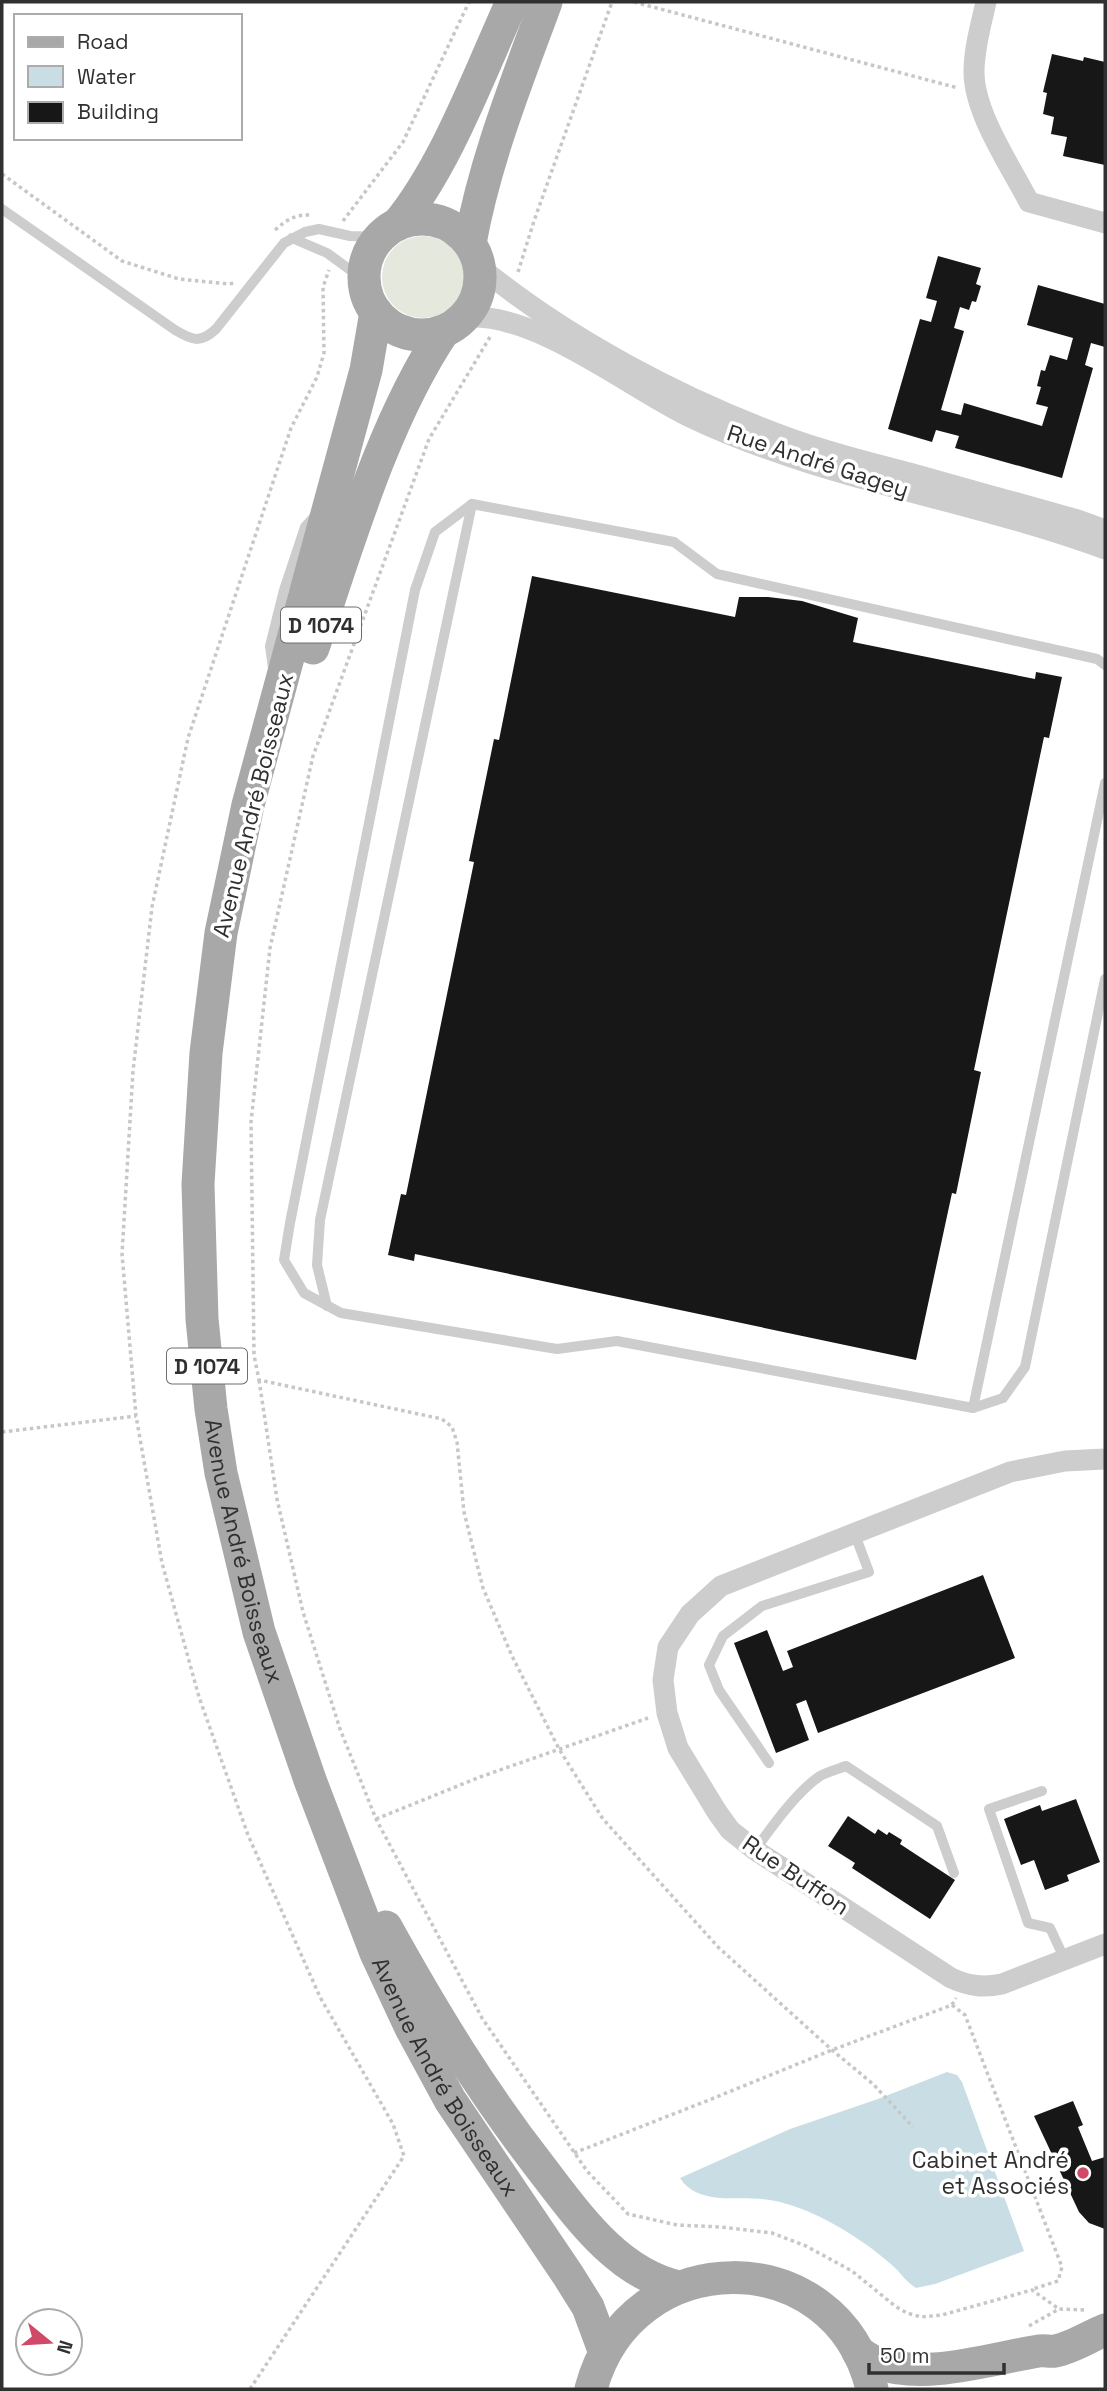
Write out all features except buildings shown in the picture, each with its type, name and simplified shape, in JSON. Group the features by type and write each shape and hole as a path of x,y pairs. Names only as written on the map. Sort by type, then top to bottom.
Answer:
{"main road":[{"path":"512,2 438,160 409,211 388,231 368,257 364,280 376,312 389,325 406,333 425,335 454,324 478,294 475,255 479,198 492,149 546,2"},
{"path":"388,231 413,220 429,219 445,223 459,232 475,255"},
{"name":"Avenue André Boisseaux","path":"376,312 366,370 248,805 221,933 206,1053 198,1184 202,1306 211,1409 221,1473 259,1632 310,1780 376,1953 411,2028 450,2100 588,2307 605,2353"},
{"name":"Avenue André Boisseaux","path":"454,324 405,400 369,487 289,718 254,847 236,932 218,1077 213,1202 219,1351 240,1496 273,1635 310,1753 338,1822 386,1926 477,2081 572,2207 620,2258 659,2283 679,2287"},
{"path":"591,2389 605,2353 619,2332 636,2314 656,2298 679,2287 729,2277 781,2285 826,2312 844,2331 858,2352 872,2389"},
{"path":"955,2389 989,2381 1044,2362 1055,2351 1105,2330"},
{"path":"858,2352 876,2363 908,2368 965,2365 1040,2351 1055,2351"}],"street":[{"path":"986,2 974,57 973,75 984,117 1029,202 1105,223"},
{"name":"Rue André Gagey","path":"475,255 511,292 606,352 676,390 736,418 845,456 1065,516 1105,530"},
{"name":"Rue André Gagey","path":"454,324 492,317 523,326 689,416 782,454 1028,523 1105,550"},
{"name":"Rue Buffon","path":"1105,1460 1065,1461 1010,1472 721,1586 690,1614 668,1647 663,1680 667,1713 678,1748 730,1829 755,1850 962,1983 988,1987 1002,1984 1105,1944"}],"lane":[{"path":"2,209 175,330 194,339 208,337 276,250 292,239 319,229 350,236 388,231"},
{"path":"292,239 332,257 364,280"},
{"path":"327,1306 317,1265 320,1220 472,504"},
{"path":"1105,665 1097,659 717,574 674,542 472,504 435,532 415,590 284,1260 304,1293 341,1313 557,1349 617,1341 973,1408 1003,1398 1025,1367 1105,979"},
{"path":"973,1408 1105,783"},
{"path":"769,1763 719,1690 709,1665 723,1636 762,1606 870,1572 854,1532"},
{"path":"755,1850 779,1817 807,1788 821,1776 846,1766 937,1826 954,1873"},
{"path":"1042,1791 989,1809 1028,1923 1050,1928 1065,1960"}],"path":[{"path":"338,220 344,222 403,142 469,2"},
{"path":"511,292 612,2"},
{"path":"634,2 977,93"},
{"path":"2,174 122,261 178,279 229,284 240,276"},
{"path":"268,237 290,218 301,214 320,216"},
{"path":"250,2389 404,2156 393,2124 320,1997 248,1835 199,1697 162,1563 136,1416 122,1254 133,1071 152,907 188,738 291,428 317,377 324,353 323,286 332,257"},
{"path":"259,1380 277,1499 303,1612 340,1729 376,1819 482,2018 587,2171 628,2214 677,2225 772,2233 806,2246 852,2271 907,2313 921,2317 942,2315 1058,2281 1062,2267 965,2015 952,2005"},
{"path":"2,1432 136,1416"},
{"path":"376,1819 480,1777 667,1713"},
{"path":"559,1749 603,1819 718,1947 873,2084 912,2127"},
{"path":"574,2153 952,2005 962,1983"},
{"path":"1032,2290 1059,2309"}],"shaded area":[{"path":"415,236 431,236 446,243 457,254 464,269 461,293 452,306 431,318 415,318 400,311 389,300 382,285 382,269 389,254 400,243"}],"water":[{"path":"947,2072 957,2075 962,2082 1024,2251 935,2284 916,2288 867,2245 836,2225 803,2209 770,2200 709,2196 688,2187 680,2178 790,2129"}],"place":[{"name":"Cabinet André et Associés","path":"1083,2173"}]}
